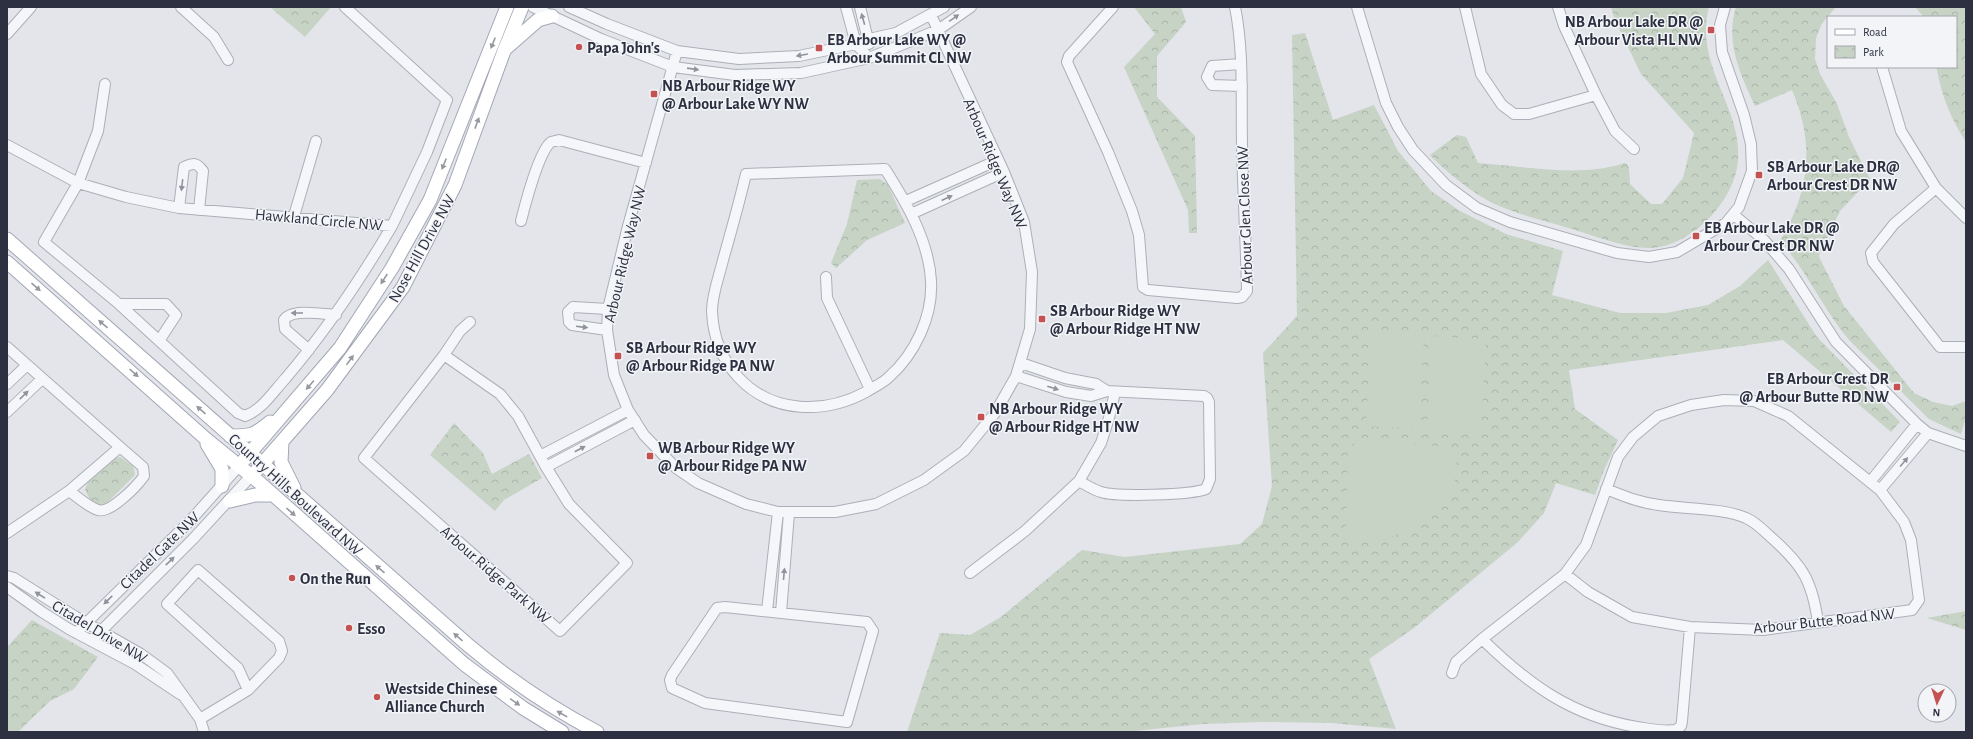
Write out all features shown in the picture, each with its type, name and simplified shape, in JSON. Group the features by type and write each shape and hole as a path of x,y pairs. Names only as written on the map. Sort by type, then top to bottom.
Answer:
{"main road":[{"name":"Nose Hill Drive NW","path":"239,466 340,348 392,268 430,200 507,7"},
{"name":"Nose Hill Drive NW","path":"252,476 336,378 402,287 456,184 504,51 522,7"},
{"path":"504,51 538,20 552,16"},
{"name":"Country Hills Boulevard NW","path":"7,239 497,670 560,712 597,732"},
{"name":"Country Hills Boulevard NW","path":"7,262 470,668 523,708 562,732"},
{"path":"230,436 246,437 254,434 273,420 284,415"},
{"path":"206,438 208,446 222,469 222,486"},
{"path":"282,442 280,456 282,467 293,484 297,495"},
{"path":"230,501 255,495 272,495"}],"street":[{"path":"7,34 31,7"},
{"path":"181,7 214,37 228,60"},
{"name":"Hawkland Circle NW","path":"7,145 78,183 126,197 179,208 294,216 392,226 427,152 447,100 345,7"},
{"path":"533,7 601,39 673,67 735,75 801,73 869,58 938,30 971,7"},
{"path":"569,7 607,24 677,51 739,59 799,56 856,44 869,39 896,33 931,16 944,7"},
{"path":"846,7 856,44 869,58"},
{"path":"860,7 869,39 869,58"},
{"name":"Arbour Glen Close NW","path":"1113,7 1069,56 1067,62 1108,152 1132,210 1139,235 1142,283 1145,289 1148,290 1236,298 1242,297 1247,290 1242,144 1242,86 1239,29 1235,7"},
{"path":"1357,7 1386,103 1398,127 1429,168 1446,185 1477,208 1531,230 1617,254 1649,257 1677,252 1726,223 1734,215 1746,191 1752,171 1751,144 1744,115 1722,52 1720,26 1725,7"},
{"path":"1465,7 1481,74 1502,105 1514,114 1529,114 1596,95"},
{"path":"1558,7 1564,26 1596,95 1615,131 1634,149"},
{"name":"Arbour Ridge Way NW","path":"677,51 628,226 608,309 607,330 614,375 628,410 644,435 676,468 693,479 728,497 778,512 835,512 876,504 924,480 964,451 995,413 1016,376 1030,329 1032,272 1024,222 1004,172 931,16"},
{"path":"601,39 607,24"},
{"path":"1241,64 1212,66 1207,77 1212,85 1242,86"},
{"path":"1882,68 1901,131 1936,188 1966,218"},
{"path":"105,84 98,131 78,183 44,242 119,304 238,413 245,416 250,414 265,402 309,350 336,315 392,226"},
{"path":"521,221 526,201 544,152 551,142 559,140 646,163"},
{"path":"294,216 316,141"},
{"path":"906,201 998,160"},
{"path":"179,208 184,167 193,163 198,164 204,171 200,210"},
{"path":"885,169 906,201 926,253 931,282 929,311 919,338 904,361 889,378 850,401 836,404 798,408 770,401 748,387 732,370 721,352 715,333 712,311 715,289 746,174 885,169"},
{"path":"911,214 1004,172"},
{"path":"1936,188 1894,224 1871,253 1873,262 1940,347 1966,347"},
{"path":"1734,215 1764,240 1789,269 1836,342 1917,424 1928,433 1966,446"},
{"path":"826,277 827,298 870,389"},
{"path":"119,304 166,304 176,315 159,341"},
{"path":"607,330 572,325 568,322 568,312 573,307 608,309"},
{"path":"309,350 285,329 285,317 292,312 336,315"},
{"name":"Arbour Ridge Park NW","path":"444,355 500,394 518,416 546,467 569,504 627,563 560,631 364,458 444,355 460,331 470,322"},
{"path":"7,347 143,467 144,476 139,484 110,508 103,511 96,510 69,491"},
{"path":"1021,363 1066,378 1096,384 1111,392"},
{"path":"7,384 27,365"},
{"path":"1016,376 1066,392 1091,396 1111,392 1204,396 1207,398 1209,402 1210,479 1206,489 1202,491 1131,495 1102,492 1079,481"},
{"path":"7,412 42,379"},
{"path":"970,573 1025,531 1079,481 1101,443 1109,418 1111,392"},
{"name":"Arbour Butte Road NW","path":"1724,400 1754,402 1788,416 1880,490 1904,522 1911,540 1919,600 1912,610 1764,630 1690,627 1632,617 1588,592 1565,574 1586,545 1606,489 1618,457 1632,437 1658,416 1691,405 1724,400"},
{"path":"540,456 628,410"},
{"path":"546,467 635,420"},
{"path":"1870,482 1917,424"},
{"path":"1880,490 1928,433"},
{"path":"7,533 69,491 120,447"},
{"name":"Citadel Gate NW","path":"76,633 190,521 239,466"},
{"name":"Citadel Gate NW","path":"91,641 100,630 230,501 252,476"},
{"path":"1606,489 1632,500 1657,505 1727,513 1747,518 1788,552 1803,570 1814,596 1818,622"},
{"path":"767,611 778,512"},
{"path":"780,612 789,513"},
{"path":"200,719 248,690 279,658 282,651 279,641 198,570 167,604 238,668 248,690"},
{"path":"1452,673 1456,662 1482,639 1565,574"},
{"name":"Citadel Drive NW","path":"7,576 14,578 141,654 167,673 200,719 204,732"},
{"name":"Citadel Drive NW","path":"7,587 42,612 76,633 135,664 183,696"},
{"path":"725,607 780,612 866,622 872,628 873,631 847,722 705,703 672,688 670,680 672,675 717,608 725,607"},
{"path":"1482,639 1526,679 1546,693 1567,704 1620,724 1670,731 1676,730 1681,726 1690,627"}],"green space":[{"path":"270,7 331,7 305,37"},
{"path":"1134,7 1181,7 1186,22 1157,56 1157,97 1195,136 1197,233 1189,233 1188,210 1124,67 1155,34"},
{"path":"1611,7 1709,7 1706,29 1708,50 1713,70 1735,128 1738,147 1737,168 1733,182 1717,209 1694,231 1667,245 1642,248 1623,245 1507,209 1489,201 1471,190 1444,169 1430,155 1457,135 1466,137 1478,163 1552,170 1590,170 1624,163 1627,164 1629,168 1630,184 1651,204 1662,204 1683,178 1694,133 1641,74 1614,18"},
{"path":"1736,7 1836,7 1822,23 1816,38 1815,59 1820,74 1837,104 1849,137 1870,179 1840,211 1819,255 1820,259 1844,306 1914,393 1933,402 1952,406 1966,401 1966,417 1961,434 1929,419 1849,340 1831,316 1799,265 1780,241 1798,204 1803,185 1806,167 1804,129 1792,90 1755,106 1739,70 1733,45 1733,20"},
{"path":"1915,7 1966,7 1966,142 1948,108 1937,70 1937,68 1957,68 1957,16 1923,16"},
{"path":"1305,33 1333,120 1374,105 1398,151 1431,191 1460,211 1506,234 1563,251 1552,295 1620,313 1666,313 1708,305 1740,286 1768,260 1817,337 1900,422 1891,432 1783,340 1569,370 1575,409 1618,440 1604,470 1595,495 1556,483 1544,513 1518,542 1414,628 1369,659 1396,729 1332,723 1262,722 1203,724 1124,732 907,732 940,633 970,635 1001,617 1082,550 1125,557 1240,544 1262,524 1272,486 1263,353 1297,316 1292,35"},
{"path":"880,179 888,185 905,223 867,240 836,268 831,263 847,224 857,180"},
{"path":"1371,333 1424,336 1419,429 1366,426"},
{"path":"1432,336 1486,339 1481,433 1427,430"},
{"path":"454,423 483,453 492,474 529,454 542,478 504,500 495,511 430,455"},
{"path":"1361,439 1458,448 1454,487 1425,520 1391,537 1346,542 1348,449"},
{"path":"120,457 133,466 135,475 106,504 101,506 92,503 85,490 88,482 116,458"},
{"path":"1966,611 1966,630 1927,618"},
{"path":"32,620 98,657 74,689 50,701 18,732 7,732 7,647"}],"place":[{"name":"NB Arbour Lake DR @ Arbour Vista HL NW","path":"1711,30"},
{"name":"Papa John's","path":"579,47"},
{"name":"EB Arbour Lake WY @ Arbour Summit CL NW","path":"819,48"},
{"name":"NB Arbour Ridge WY @ Arbour Lake WY NW","path":"654,94"},
{"name":"SB Arbour Lake DR@ Arbour Crest DR NW","path":"1759,175"},
{"name":"EB Arbour Lake DR @ Arbour Crest DR NW","path":"1696,236"},
{"name":"SB Arbour Ridge WY @ Arbour Ridge HT NW","path":"1042,319"},
{"name":"SB Arbour Ridge WY @ Arbour Ridge PA NW","path":"618,356"},
{"name":"EB Arbour Crest DR @ Arbour Butte RD NW","path":"1897,387"},
{"name":"NB Arbour Ridge WY @ Arbour Ridge HT NW","path":"981,417"},
{"name":"WB Arbour Ridge WY @ Arbour Ridge PA NW","path":"650,456"},
{"name":"On the Run","path":"292,578"},
{"name":"Esso","path":"349,628"},
{"name":"Westside Chinese Alliance Church","path":"377,697"}]}
